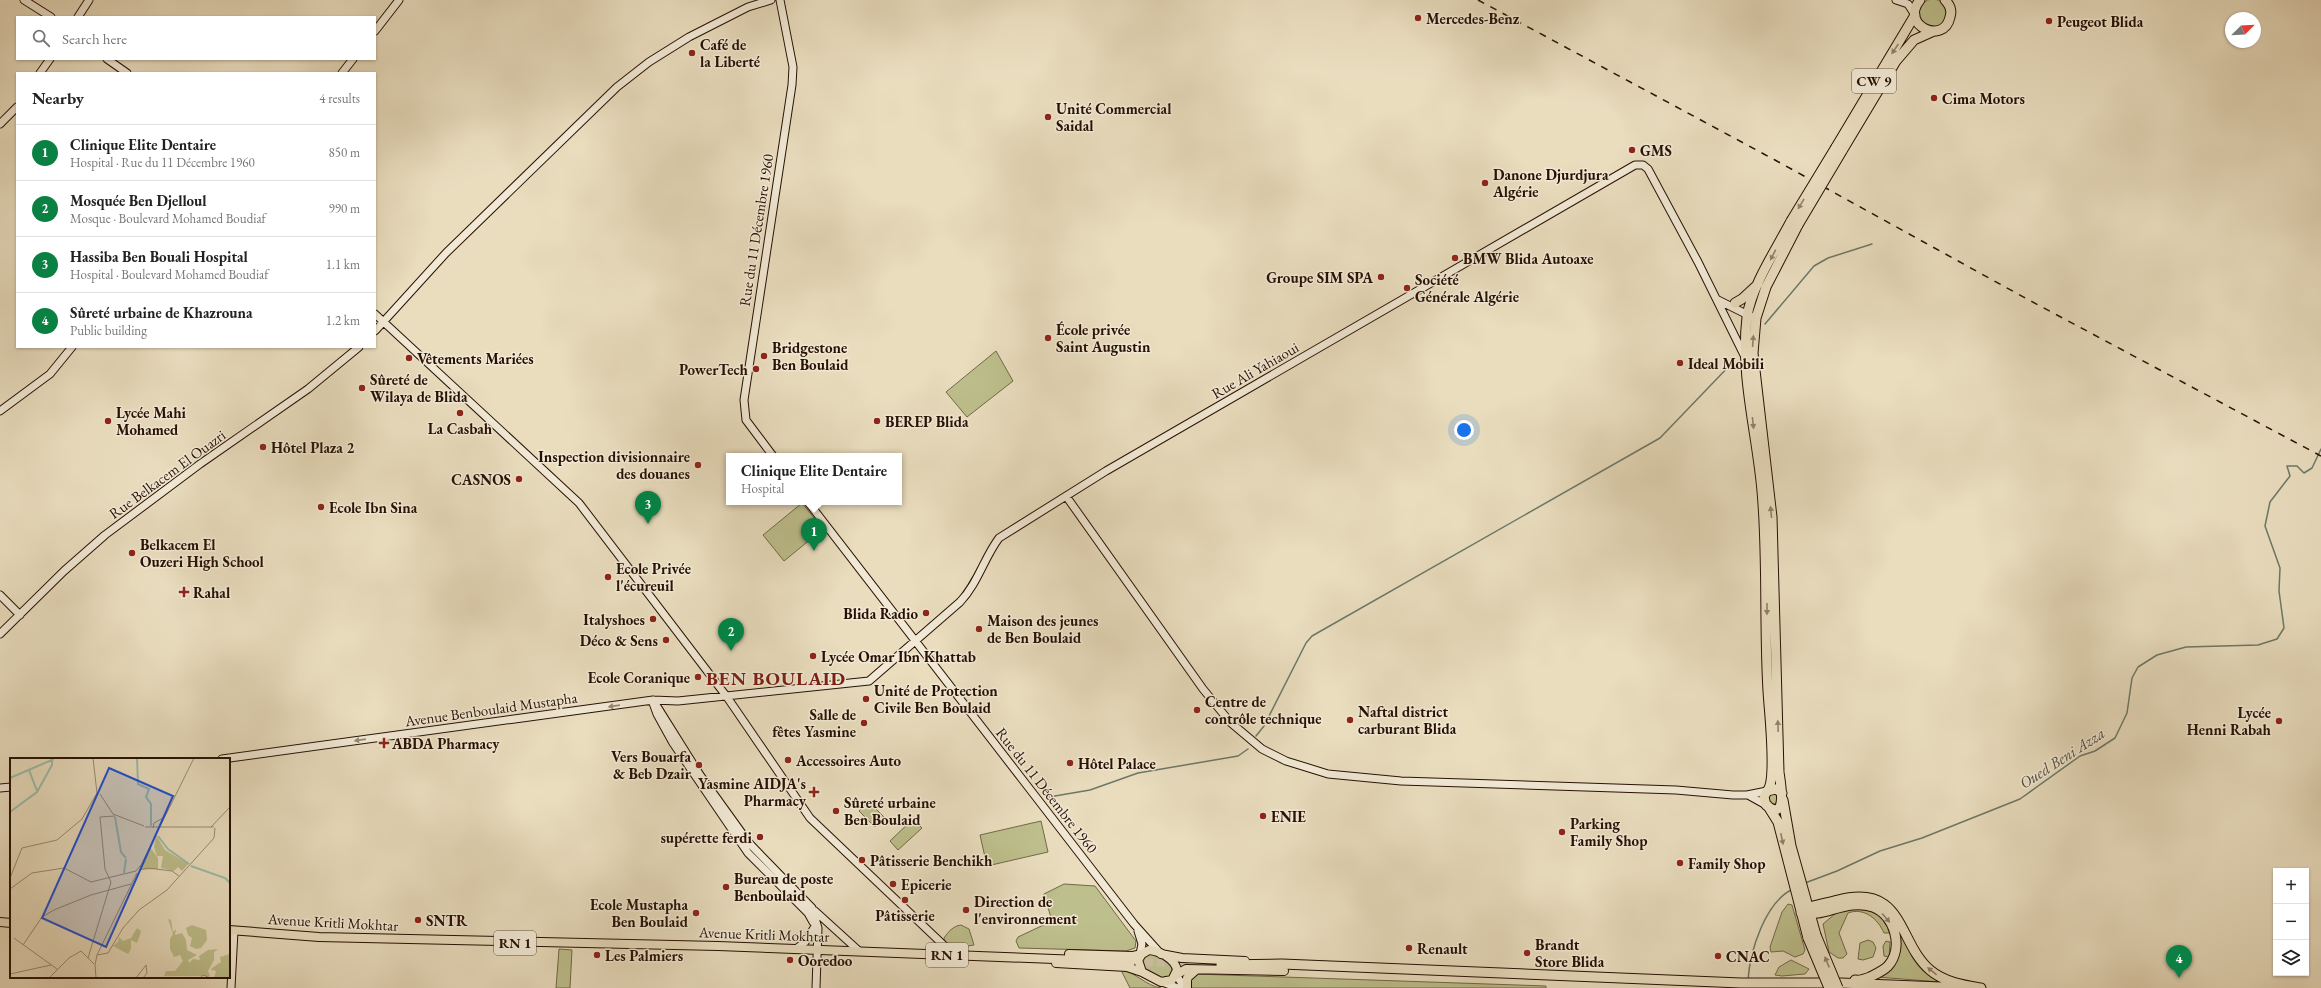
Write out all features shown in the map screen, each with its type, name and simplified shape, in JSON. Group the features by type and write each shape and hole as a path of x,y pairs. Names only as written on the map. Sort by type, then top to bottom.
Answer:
{"highway":[{"path":"1920,0 1916,7 1915,15 1919,25 1929,31 1934,32 1947,25 1951,15 1950,2"},
{"name":"CW 9","path":"1839,149 1915,15"},
{"name":"CW 9","path":"1753,313 1760,281 1839,149 1874,94 1900,56 1914,40 1934,32"},
{"path":"1794,223 1753,313 1744,355 1762,489 1766,547 1767,683 1772,773 1768,790 1764,797 1767,805 1778,822 1807,912 1812,936 1829,988"},
{"path":"1735,303 1747,295 1760,281"},
{"path":"1753,313 1752,353 1772,518 1778,734 1782,796 1794,873"},
{"path":"1768,790 1776,789 1782,796"},
{"path":"1767,805 1777,808 1782,796"},
{"path":"1807,912 1850,898 1869,899 1880,903 1899,920 1920,959 1929,969 1947,980 1981,988"},
{"path":"1807,912 1827,910 1844,905 1873,907 1880,911 1889,921 1895,933 1895,951 1888,966 1879,973 1840,986"},
{"path":"1812,936 1819,921 1827,910"},
{"path":"1812,936 1840,986"},
{"path":"1221,965 1704,988"},
{"path":"1283,968 1741,984 1966,988"}],"main road":[{"path":"24,0 49,16"},
{"path":"79,16 89,0"},
{"path":"376,30 399,0"},
{"path":"376,330 446,253 617,87 649,62 689,37 748,7 771,0"},
{"name":"Rue du 11 Décembre 1960","path":"771,453 746,420 744,400 792,85 793,67 780,0"},
{"path":"1896,0 1908,4 1915,15"},
{"path":"41,72 49,60"},
{"path":"108,60 126,72"},
{"path":"343,72 352,60"},
{"path":"0,124 16,108"},
{"name":"Rue Ali Yahiaoui","path":"917,641 969,592 991,549 999,538 1066,496 1629,167 1643,166 1648,169 1718,300"},
{"path":"1718,300 1735,303 1753,313"},
{"path":"1718,300 1753,313"},
{"path":"1718,300 1744,355"},
{"path":"376,315 579,503 728,697 810,818 889,895 954,955"},
{"path":"0,411 50,374 71,348"},
{"name":"Rue Belkacem El Ouazri","path":"0,634 64,572 105,535 200,464 308,389 358,348"},
{"path":"1066,496 1203,689 1230,722 1262,749 1286,761 1328,774 1401,781 1676,790 1748,795 1768,790"},
{"name":"Rue du 11 Décembre 1960","path":"810,505 917,641 1134,924 1161,954"},
{"path":"0,595 20,615"},
{"name":"Avenue Benboulaid Mustapha","path":"229,758 653,700 678,701 728,697 869,681 917,641"},
{"path":"653,700 700,775 749,843 812,908 859,951"},
{"path":"653,700 656,714 695,778 748,852 808,913 814,928 816,988"},
{"path":"0,788 10,787"},
{"path":"1748,795 1767,805"},
{"path":"812,908 818,928 815,950"},
{"name":"Rue du 11 Décembre 1960","path":"1134,924 1142,939 1138,958"},
{"path":"796,949 805,942 814,928"},
{"path":"231,988 232,930"},
{"name":"Avenue Kritli Mokhtar","path":"232,930 327,937 796,949 1034,958"},
{"path":"1178,988 1142,972 1138,958 1150,950 1161,954 1182,958 1283,968"},
{"name":"RN 1","path":"1034,958 1066,954 1138,958"},
{"path":"1161,954 1174,963 1177,970 1176,975 1186,988"},
{"name":"RN 1","path":"1034,958 1059,964 1127,967 1142,972"},
{"path":"1162,982 1172,980 1176,975 1186,969 1221,965"},
{"path":"1193,967 1283,968"},
{"path":"1186,988 1187,978 1193,967"}],"green space":[{"path":"1933,-1 1943,3 1947,13 1943,23 1933,27 1923,23 1919,13 1923,3"},
{"path":"996,351 1013,381 967,417 946,392"},
{"path":"800,505 804,505 823,529 784,561 763,535"},
{"path":"1771,794 1775,794 1777,795 1777,803 1771,804 1768,801 1768,797"},
{"path":"868,801 884,817 875,827 859,811"},
{"path":"913,819 922,828 898,850 890,841"},
{"path":"1041,821 1048,852 987,866 980,835"},
{"path":"1064,884 1095,886 1136,941 1135,948 1126,951 1019,948 1016,941 1018,937 1052,921 1044,894"},
{"path":"1788,904 1792,905 1805,950 1803,954 1795,957 1783,951 1771,952 1770,947 1782,912"},
{"path":"1876,906 1883,908 1940,982 1877,977 1898,942"},
{"path":"1852,909 1871,911 1880,916 1890,933 1884,933 1878,923 1865,913 1848,913 1839,933 1847,954 1843,958 1838,958 1829,952 1823,924 1836,913"},
{"path":"961,925 969,929 974,945 955,948 945,942 944,938 949,932 953,928"},
{"path":"1868,940 1873,942 1876,948 1873,957 1863,960 1858,959 1860,943"},
{"path":"1886,941 1890,942 1889,957 1884,956 1883,946"},
{"path":"559,949 572,950 570,988 556,988"},
{"path":"1152,953 1169,960 1174,970 1170,977 1163,979 1147,972 1142,967 1142,958"},
{"path":"1791,960 1809,969 1805,974 1782,976 1775,975 1779,967"},
{"path":"1121,970 1131,973 1151,985 1161,988 1130,988"},
{"path":"1195,974 1546,986 1546,988 1192,988 1190,982"}],"waterway":[{"path":"1765,324 1814,266 1828,258 1872,244"},
{"path":"1256,736 1264,726 1306,643 1312,636 1660,438 1733,362"},
{"name":"Oued Beni Azza","path":"1805,883 1837,871 1880,851 1922,838 2020,799 2080,756 2095,751 2115,738 2127,713 2132,678 2138,667 2157,655 2186,647 2258,645 2277,639 2284,628 2279,591 2280,568 2265,526 2270,502 2290,476 2287,466 2297,466 2304,473 2312,468 2321,449"},
{"path":"1049,797 1090,790 1138,773 1238,756 1248,749"},
{"name":"Oued Beni Azza","path":"1748,980 1752,955 1761,928 1774,905 1783,895 1793,889"}],"tunnel":[{"path":"1133,962 1190,964"}],"railway":[{"path":"1478,0 1775,160 2027,299 2321,456"}],"place":[{"name":"Mercedes-Benz","path":"1418,18"},
{"name":"Peugeot Blida","path":"2049,21"},
{"name":"Café de la Liberté","path":"692,53"},
{"name":"Cima Motors","path":"1934,98"},
{"name":"Unité Commercial Saidal","path":"1048,117"},
{"name":"GMS","path":"1632,150"},
{"name":"Danone Djurdjura Algérie","path":"1485,183"},
{"name":"BMW Blida Autoaxe","path":"1455,258"},
{"name":"Groupe SIM SPA","path":"1381,277"},
{"name":"Société Générale Algérie","path":"1407,288"},
{"name":"École privée Saint Augustin","path":"1048,338"},
{"name":"Bridgestone Ben Boulaid","path":"764,356"},
{"name":"Vêtements Mariées","path":"409,358"},
{"name":"Ideal Mobili","path":"1680,363"},
{"name":"PowerTech","path":"756,369"},
{"name":"Sûreté de Wilaya de Blida","path":"362,388"},
{"name":"La Casbah","path":"460,413"},
{"name":"Lycée Mahi Mohamed","path":"108,421"},
{"name":"BEREP Blida","path":"877,421"},
{"name":"Hôtel Plaza 2","path":"263,447"},
{"name":"Inspection divisionnaire des douanes","path":"698,465"},
{"name":"CASNOS","path":"519,479"},
{"name":"Ecole Ibn Sina","path":"321,507"},
{"name":"Hassiba Ben Bouali Hospital","path":"648,524"},
{"name":"Clinique Elite Dentaire","path":"814,551"},
{"name":"Belkacem El Ouzeri High School","path":"132,553"},
{"name":"Ecole Privée l'écureuil","path":"608,577"},
{"name":"Rahal","path":"184,592"},
{"name":"Blida Radio","path":"926,613"},
{"name":"Italyshoes","path":"653,619"},
{"name":"Maison des jeunes de Ben Boulaid","path":"979,629"},
{"name":"Déco & Sens","path":"666,640"},
{"name":"Mosquée Ben Djelloul","path":"731,651"},
{"name":"Lycée Omar Ibn Khattab","path":"813,656"},
{"name":"Ecole Coranique","path":"698,677"},
{"name":"Unité de Protection Civile Ben Boulaid","path":"866,699"},
{"name":"Centre de contrôle technique","path":"1197,710"},
{"name":"Naftal district carburant Blida","path":"1350,720"},
{"name":"Lycée Henni Rabah","path":"2279,721"},
{"name":"Salle de fêtes Yasmine","path":"864,723"},
{"name":"ABDA Pharmacy","path":"384,743"},
{"name":"Accessoires Auto","path":"788,760"},
{"name":"Hôtel Palace","path":"1070,763"},
{"name":"Vers Bouarfa & Beb Dzair","path":"699,765"},
{"name":"Yasmine AIDJA's Pharmacy","path":"814,792"},
{"name":"Sûreté urbaine Ben Boulaid","path":"836,811"},
{"name":"ENIE","path":"1263,816"},
{"name":"Parking Family Shop","path":"1562,832"},
{"name":"supérette ferdi","path":"760,837"},
{"name":"Pâtisserie Benchikh","path":"862,860"},
{"name":"Family Shop","path":"1680,863"},
{"name":"Epicerie","path":"893,884"},
{"name":"Bureau de poste Benboulaid","path":"726,887"},
{"name":"Pâtisserie","path":"905,900"},
{"name":"Direction de l'environnement","path":"966,910"},
{"name":"Ecole Mustapha Ben Boulaid","path":"696,913"},
{"name":"SNTR","path":"418,920"},
{"name":"Renault","path":"1409,948"},
{"name":"Brandt Store Blida","path":"1527,953"},
{"name":"Les Palmiers","path":"597,955"},
{"name":"CNAC","path":"1718,956"},
{"name":"Ooredoo","path":"790,960"},
{"name":"Sûreté urbaine de Khazrouna","path":"2179,978"}],"district":[{"name":"BEN BOULAID","path":"776,678"}]}
